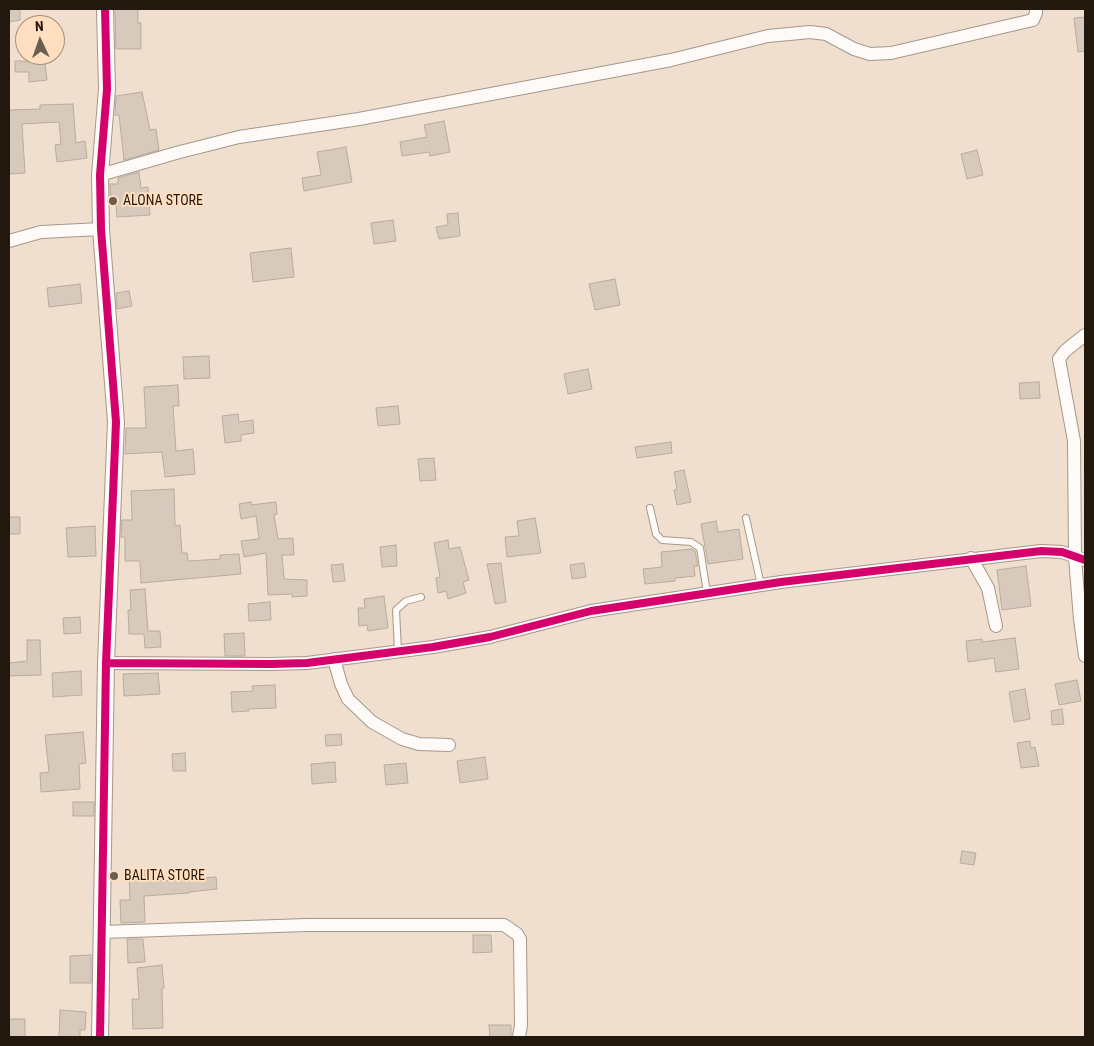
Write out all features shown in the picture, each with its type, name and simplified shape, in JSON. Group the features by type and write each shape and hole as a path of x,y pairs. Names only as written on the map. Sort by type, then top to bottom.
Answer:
{"street":[{"path":"100,1037 106,663 116,422 101,229 100,174 107,89 105,9"},
{"path":"100,174 239,137 359,119 671,60 768,36 810,32 826,34 854,49 870,54 891,53 1033,20 1036,9"},
{"path":"9,241 41,232 101,229"},
{"path":"1085,335 1065,351 1059,359 1074,441 1080,559 1080,618 1085,656"},
{"path":"106,663 307,663 490,637 591,611 761,585 1041,551 1062,552 1080,559"},
{"path":"972,558 988,588 996,626"},
{"path":"334,659 341,684 348,699 372,722 402,739 419,744 449,745"},
{"path":"102,932 306,926 504,925 517,934 520,940 521,1025 519,1037"}],"lane":[{"path":"650,508 656,534 662,540 691,542 700,548 707,593"},
{"path":"746,518 761,585"},
{"path":"398,651 396,610 406,601 421,596"}],"building":[{"path":"20,9 20,15 15,15 15,21 9,22 9,10"},
{"path":"115,9 138,9 138,23 141,23 141,49 116,49"},
{"path":"1085,17 1085,51 1078,52 1074,18"},
{"path":"15,65 45,65 47,80 29,82 29,72 15,72"},
{"path":"142,92 150,130 156,129 159,150 124,160 119,115 115,115 116,96"},
{"path":"73,104 76,143 85,141 87,158 57,162 55,145 61,144 59,122 22,124 25,173 9,174 9,110 40,109 40,105"},
{"path":"444,121 450,152 430,156 429,152 402,156 400,142 427,137 424,125"},
{"path":"346,147 352,182 304,191 302,178 321,175 317,152"},
{"path":"977,150 983,175 967,179 961,154"},
{"path":"139,172 141,188 148,187 150,215 117,217 116,204 111,204 110,184 118,184 118,178"},
{"path":"458,213 460,236 439,239 436,227 448,225 447,214"},
{"path":"393,220 396,241 374,244 371,223"},
{"path":"291,248 294,277 253,282 250,253"},
{"path":"615,279 620,305 595,310 589,284"},
{"path":"80,284 82,303 49,307 47,288"},
{"path":"129,291 132,306 117,309 116,293"},
{"path":"209,356 210,378 184,379 183,357"},
{"path":"588,369 592,389 568,394 564,374"},
{"path":"1039,382 1040,398 1020,399 1019,383"},
{"path":"178,385 179,406 173,406 176,451 193,449 195,474 165,477 162,452 125,454 126,428 146,428 144,387"},
{"path":"398,406 400,424 378,426 376,408"},
{"path":"238,414 239,422 253,420 254,433 241,435 241,441 225,443 222,416"},
{"path":"671,442 672,453 637,458 635,447"},
{"path":"434,458 436,480 420,481 418,459"},
{"path":"684,470 691,502 677,505 674,490 677,489 674,472"},
{"path":"174,489 175,526 180,525 182,553 187,553 188,561 220,559 220,555 239,554 241,574 141,583 140,561 125,561 125,537 121,537 122,520 132,520 131,491"},
{"path":"251,502 251,505 276,502 277,514 274,515 278,539 293,538 294,555 282,555 284,579 307,580 307,596 292,597 292,594 268,595 266,553 244,557 241,541 259,539 256,516 241,519 239,504"},
{"path":"9,517 20,517 20,534 9,534"},
{"path":"535,518 541,553 507,557 505,537 519,536 517,521"},
{"path":"716,521 718,532 739,529 743,559 708,564 701,524"},
{"path":"95,526 96,556 68,557 66,528"},
{"path":"448,540 449,549 460,547 469,580 463,582 466,593 448,599 446,591 438,593 436,578 440,577 434,543"},
{"path":"396,545 397,566 382,567 380,547"},
{"path":"692,549 695,551 698,566 694,566 695,576 675,578 675,581 645,584 643,569 662,567 661,552"},
{"path":"501,563 506,602 495,604 487,564"},
{"path":"584,563 586,577 572,579 570,565"},
{"path":"343,564 345,581 333,582 331,565"},
{"path":"1026,566 1031,606 1002,610 997,570"},
{"path":"145,589 148,631 160,631 161,647 145,648 144,634 129,634 128,610 131,610 130,590"},
{"path":"384,596 388,628 368,631 367,625 359,626 358,608 365,608 364,599"},
{"path":"270,602 271,620 249,621 248,604"},
{"path":"80,617 81,633 64,634 63,618"},
{"path":"244,633 245,656 225,656 224,634"},
{"path":"1015,638 1019,669 996,672 994,658 968,662 966,641 982,639 982,642"},
{"path":"27,640 40,640 41,675 9,676 9,663 27,661"},
{"path":"81,671 82,695 53,697 52,673"},
{"path":"158,673 160,694 124,696 123,674"},
{"path":"1077,680 1081,701 1059,705 1055,684"},
{"path":"275,685 276,708 232,712 231,692 253,691 252,686"},
{"path":"1025,689 1030,719 1014,722 1009,692"},
{"path":"1062,709 1064,724 1052,725 1051,711"},
{"path":"83,732 86,763 79,764 80,789 41,792 40,773 49,772 45,735"},
{"path":"341,734 342,745 326,746 325,735"},
{"path":"1030,741 1031,748 1035,747 1039,766 1021,768 1017,743"},
{"path":"185,753 186,771 173,771 172,754"},
{"path":"485,757 488,779 460,783 457,761"},
{"path":"335,762 336,782 312,784 311,764"},
{"path":"406,763 408,783 386,785 384,765"},
{"path":"73,802 94,802 94,816 73,816"},
{"path":"962,851 976,853 974,865 960,863"},
{"path":"157,870 158,881 216,877 217,889 144,896 145,922 121,923 120,900 130,900 129,871"},
{"path":"473,935 491,935 492,952 473,953"},
{"path":"127,939 143,939 145,962 128,963"},
{"path":"91,955 91,983 70,983 70,956"},
{"path":"162,965 164,988 162,988 163,1028 133,1029 132,999 139,999 137,968"},
{"path":"60,1010 86,1012 85,1030 80,1030 80,1037 59,1037"},
{"path":"9,1019 25,1019 25,1037 9,1037"},
{"path":"489,1025 511,1025 511,1037 490,1037"}],"cycle path":[{"path":"100,1037 106,663 116,422 101,229 100,175 107,89 105,9"},
{"path":"106,663 307,663 433,647 490,637 591,611 781,582 1041,551 1062,552 1085,560"}],"place":[{"name":"ALONA STORE","path":"113,201"},
{"name":"BALITA STORE","path":"114,876"}]}
